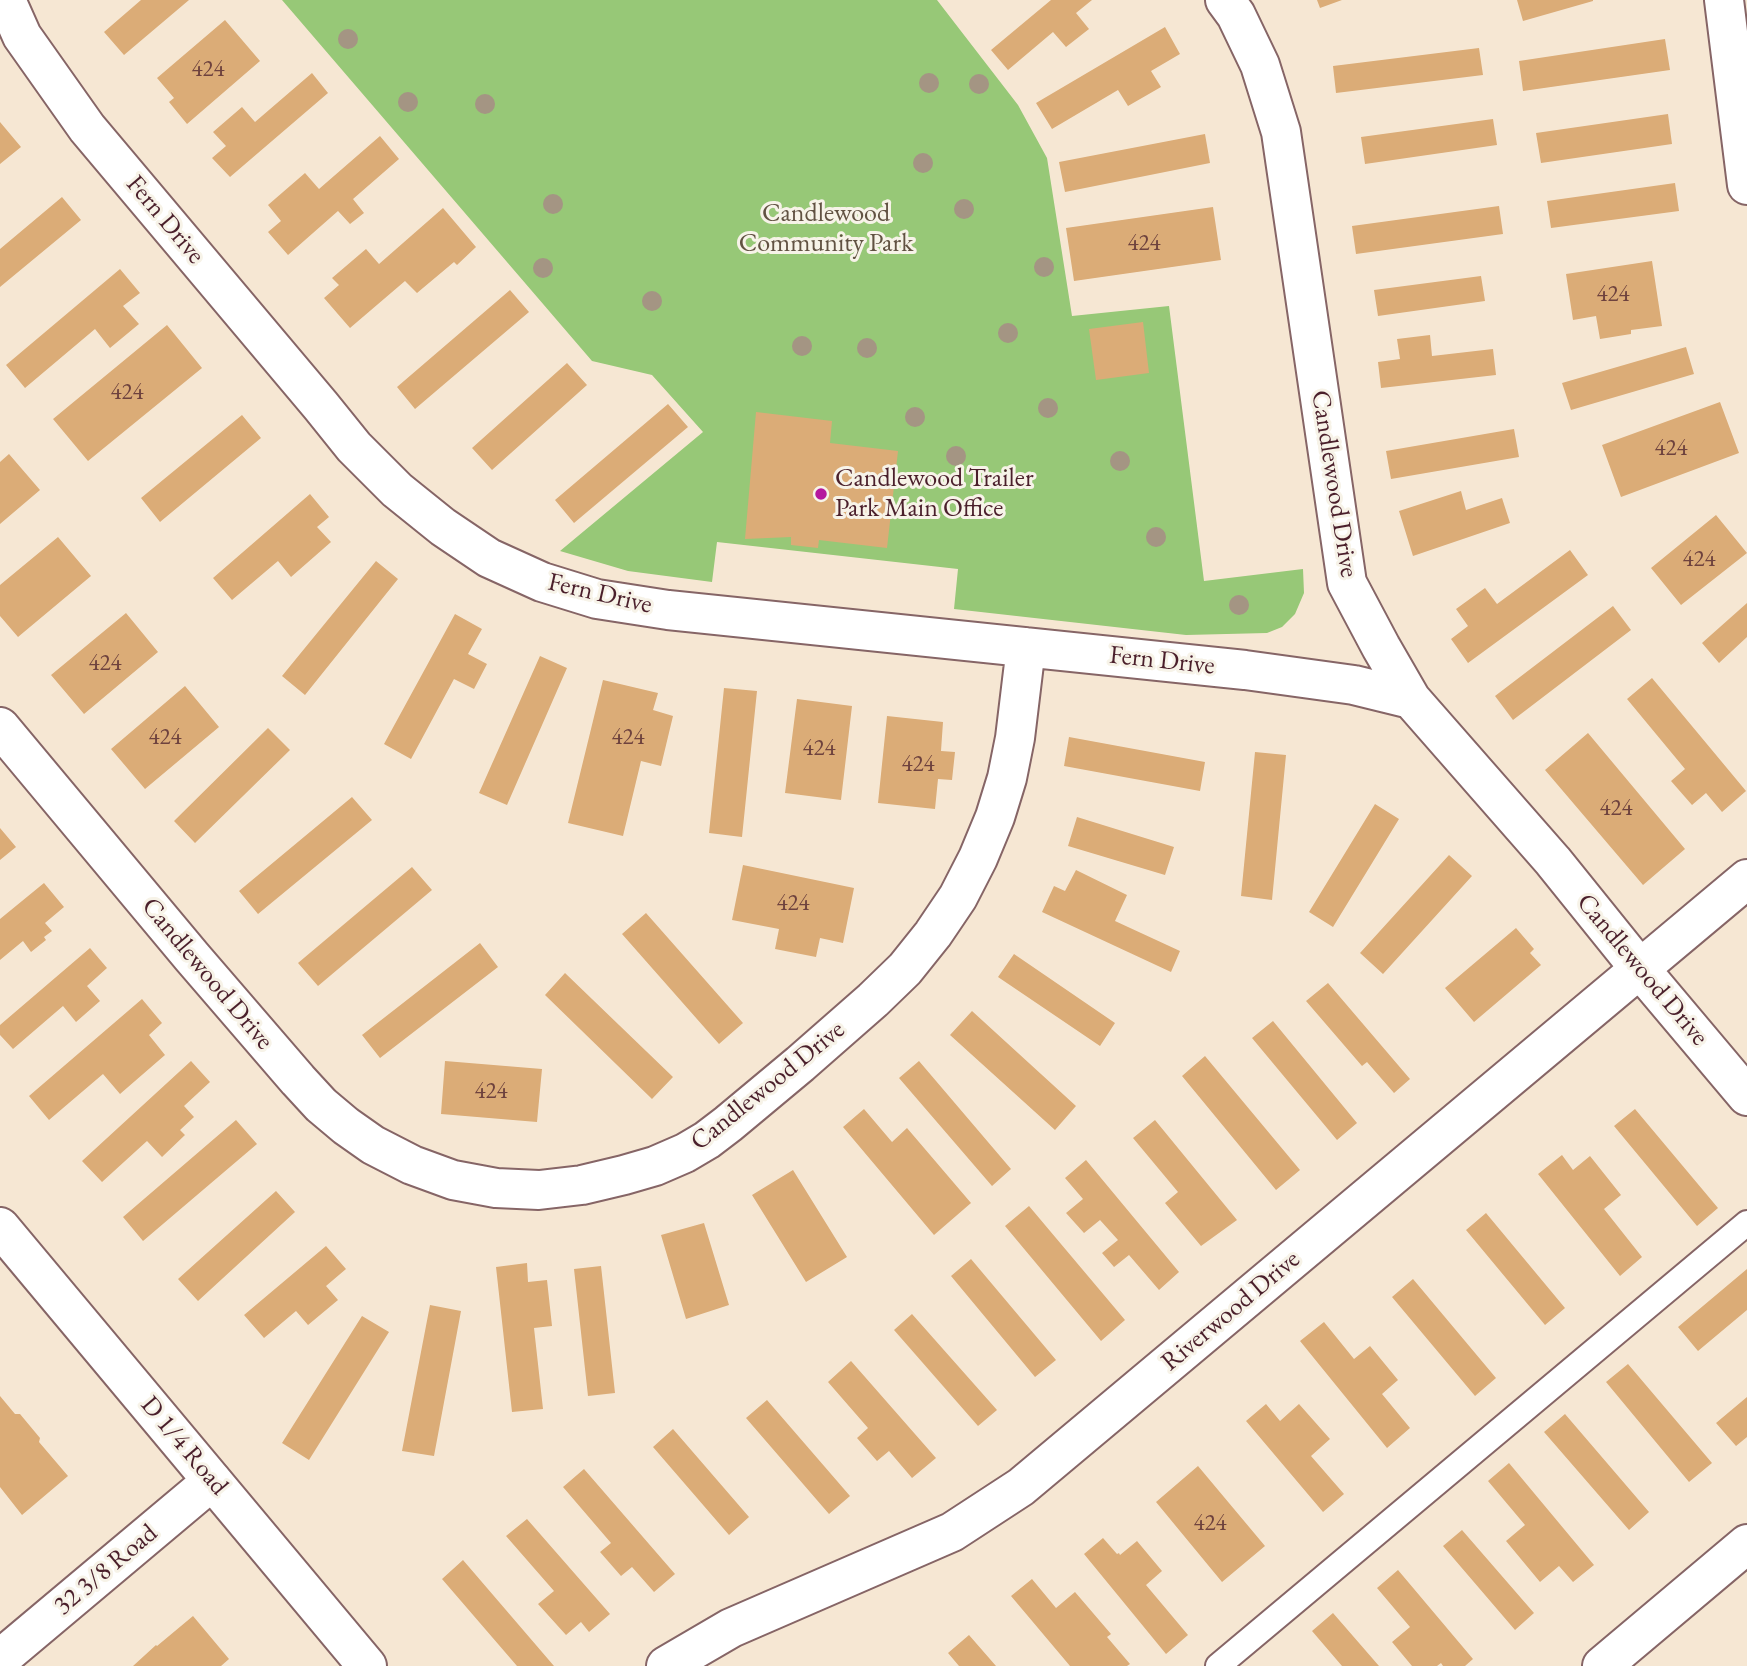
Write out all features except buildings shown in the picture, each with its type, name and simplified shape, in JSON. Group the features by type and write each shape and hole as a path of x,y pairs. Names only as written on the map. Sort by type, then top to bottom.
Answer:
{"street":[{"name":"Fern Drive","path":"6,0 22,36 87,128 354,447 406,497 443,527 489,558 542,582 597,599 668,610 1245,670 1354,685 1411,699"},
{"name":"Candlewood Drive","path":"1225,0 1236,15 1260,65 1281,132 1347,583 1411,699 1553,861 1747,1096"},
{"path":"1724,0 1747,185"},
{"name":"Candlewood Drive","path":"0,727 201,967 321,1105 373,1145 412,1166 453,1180 496,1188 539,1190 582,1185 655,1166 707,1140 821,1045 905,969 958,897 995,817 1015,738 1026,647"},
{"name":"Riverwood Drive","path":"666,1666 732,1628 952,1532 1021,1488 1747,879"},
{"name":"D 1/4 Road","path":"0,1227 367,1666"},
{"name":"32 3/8 Road","path":"0,1659 212,1481"},
{"path":"1602,1666 1747,1544"}],"lane":[{"path":"1217,1666 1747,1223"}],"green space":[{"name":"Candlewood Community Park","path":"282,0 937,0 1018,105 1047,158 1072,316 1169,306 1204,581 1303,569 1304,593 1295,614 1282,627 1267,633 1186,635 954,609 958,569 717,542 712,582 628,571 560,551 703,432 652,375 592,361"}],"place":[{"name":"Candlewood Trailer Park Main Office","path":"821,494"}]}
